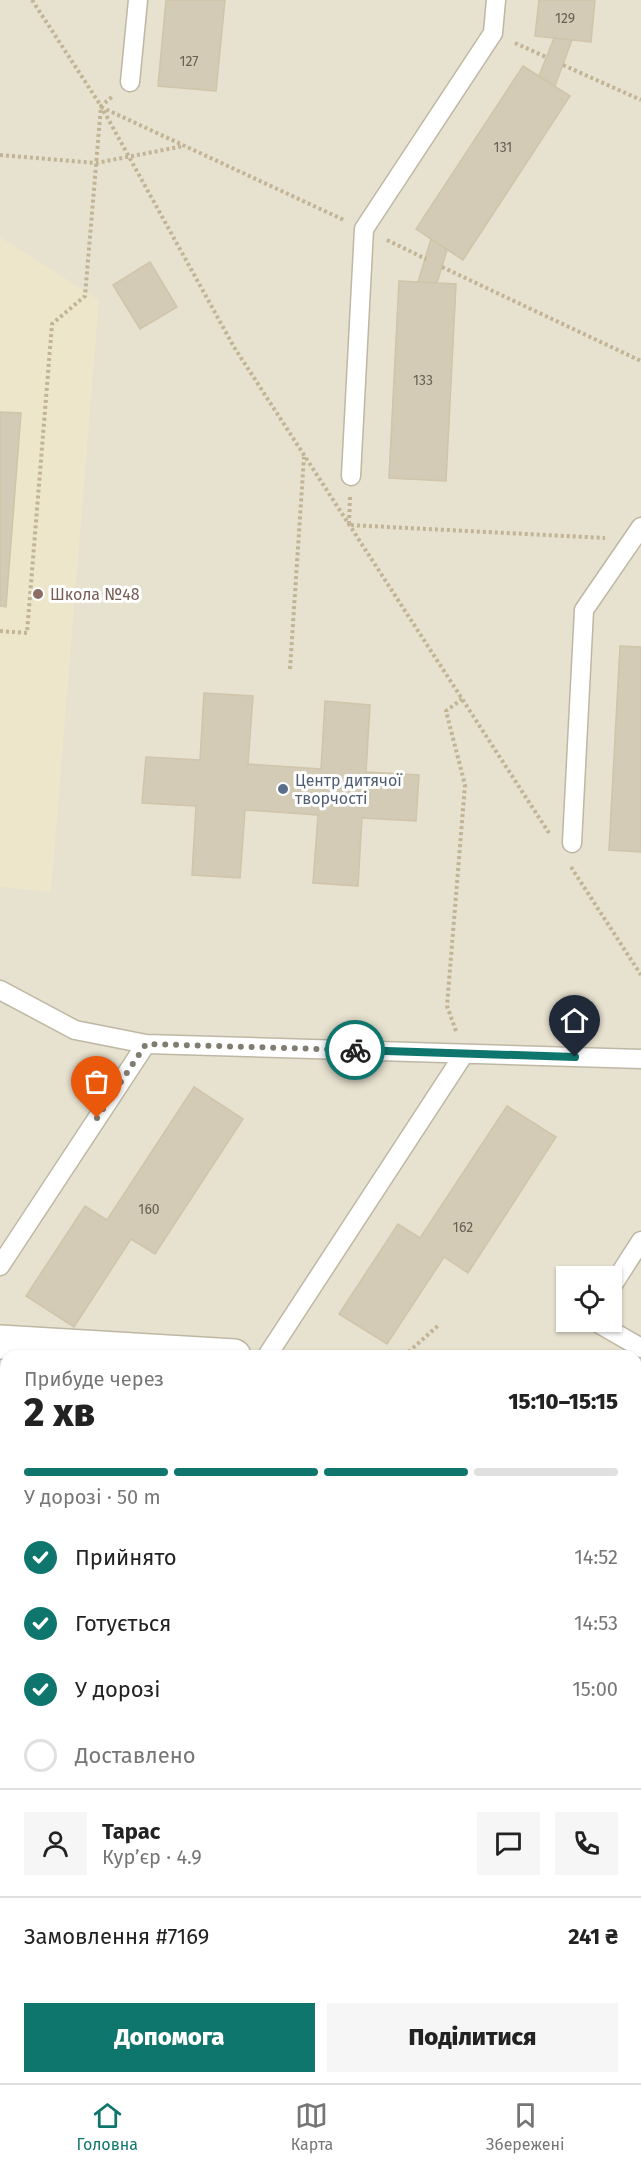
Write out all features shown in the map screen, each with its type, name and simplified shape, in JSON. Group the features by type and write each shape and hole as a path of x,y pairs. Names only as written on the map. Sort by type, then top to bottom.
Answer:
{"street":[{"path":"0,1342 134,1350"}],"lane":[{"path":"130,82 138,0"},
{"path":"351,476 364,230 493,33 496,0"},
{"path":"572,843 584,610 637,533"},
{"path":"0,990 75,1030 146,1044 641,1059"},
{"path":"0,1266 146,1044"},
{"path":"271,1350 464,1054"},
{"path":"622,1270 641,1241"},
{"path":"613,1332 641,1348"}],"path":[{"path":"493,33 546,57"},
{"path":"563,65 641,100"},
{"path":"0,631 27,633 52,324 85,296 101,106 426,259"},
{"path":"0,155 96,163 184,145"},
{"path":"442,267 641,361"},
{"path":"290,669 304,456"},
{"path":"349,525 637,533"},
{"path":"462,699 446,711 465,785 447,1006 464,1054"},
{"path":"411,1350 440,1324"}],"shaded area":[{"path":"0,0 641,0 641,1350 250,1350 248,1346 0,1332"},
{"name":"Школа №48","path":"0,237 99,300 51,892 0,887"}],"building":[{"path":"166,0 225,0 216,91 158,86"},
{"path":"539,0 595,0 591,42 535,36"},
{"path":"554,38 572,40 555,86 539,76"},
{"path":"523,66 570,96 463,260 416,229"},
{"path":"431,239 447,250 437,283 418,282"},
{"path":"150,262 177,307 140,329 113,285"},
{"path":"399,281 456,284 446,481 389,478"},
{"path":"0,412 21,413 6,607 0,606"},
{"path":"620,646 641,647 641,852 609,850"},
{"path":"204,693 253,696 248,764 321,769 325,701 370,705 366,772 419,775 416,821 362,818 358,886 313,883 318,815 245,810 240,878 192,875 196,806 142,803 146,757 200,760"},
{"path":"194,1087 243,1119 155,1254 131,1239 74,1327 26,1296 85,1206 107,1220"},
{"path":"507,1106 556,1137 468,1273 444,1257 387,1344 339,1314 398,1224 420,1238"}],"way so far":[{"path":"97,1118 146,1044 355,1050"}],"place":[{"name":"Школа №48","path":"38,594"},
{"name":"Центр дитячої творчості","path":"283,789"}],"route":[{"path":"355,1050 575,1057"}]}
